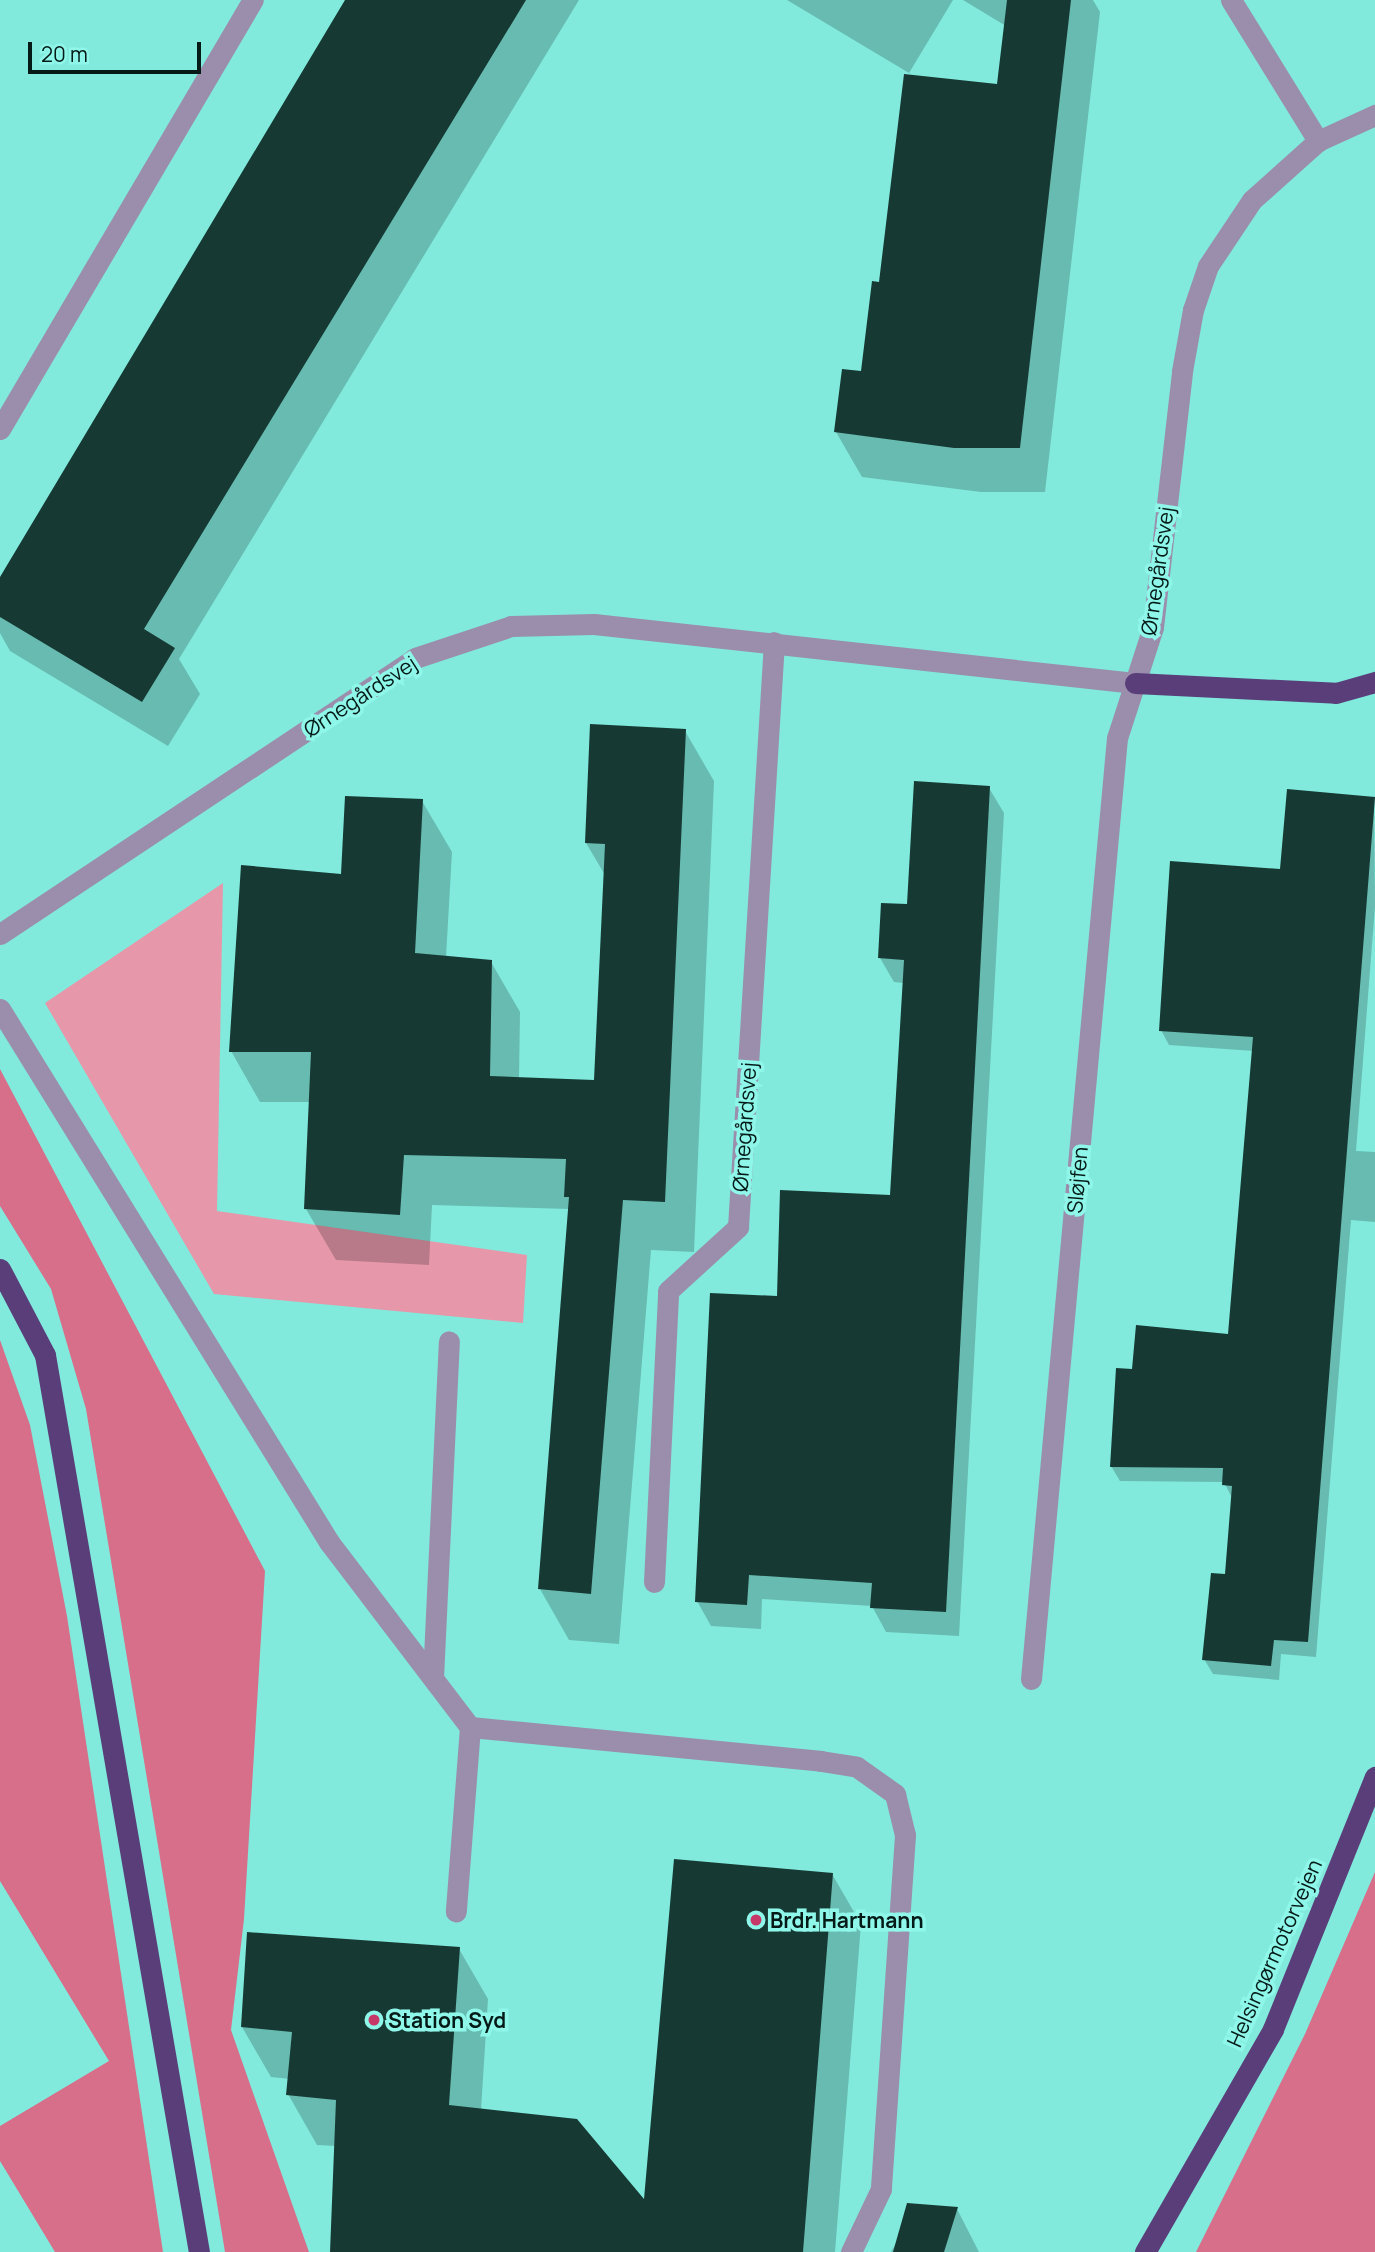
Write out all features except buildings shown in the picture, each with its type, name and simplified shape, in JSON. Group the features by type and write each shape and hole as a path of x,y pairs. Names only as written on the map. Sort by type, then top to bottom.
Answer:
{"highway":[{"path":"1135,682 1336,693 1375,682"},
{"path":"0,1269 45,1355 199,2252"},
{"name":"Helsingørmotorvejen","path":"1145,2252 1273,2029 1375,1777"}],"street":[{"path":"0,429 253,0"},
{"path":"1231,0 1318,141"},
{"name":"Ørnegårdsvej","path":"0,934 415,658 510,626 594,624 1135,682 1153,627 1182,371 1193,310 1208,266 1252,200 1318,141 1375,115"},
{"name":"Ørnegårdsvej","path":"654,1582 667,1291 738,1227 774,642"},
{"name":"Sløjfen","path":"1031,1679 1117,738 1135,682"},
{"path":"0,1009 329,1542 470,1727 456,1911"},
{"path":"433,1678 449,1341"},
{"path":"470,1727 821,1761 857,1767 895,1794 905,1835 881,2189 851,2252"}],"shaded area":[{"path":"223,883 217,1211 527,1255 523,1323 214,1294 45,1003"},
{"path":"0,1069 265,1571 244,1919 231,2030 309,2252 225,2252 86,1409 51,1289 0,1206"},
{"path":"0,1340 30,1425 67,1616 163,2252 55,2252 0,2161 0,2126 109,2061 0,1881"},
{"path":"1375,1872 1375,2252 1196,2252 1305,2034"}],"place":[{"name":"Brdr. Hartmann","path":"756,1920"},
{"name":"Station Syd","path":"374,2020"}]}
